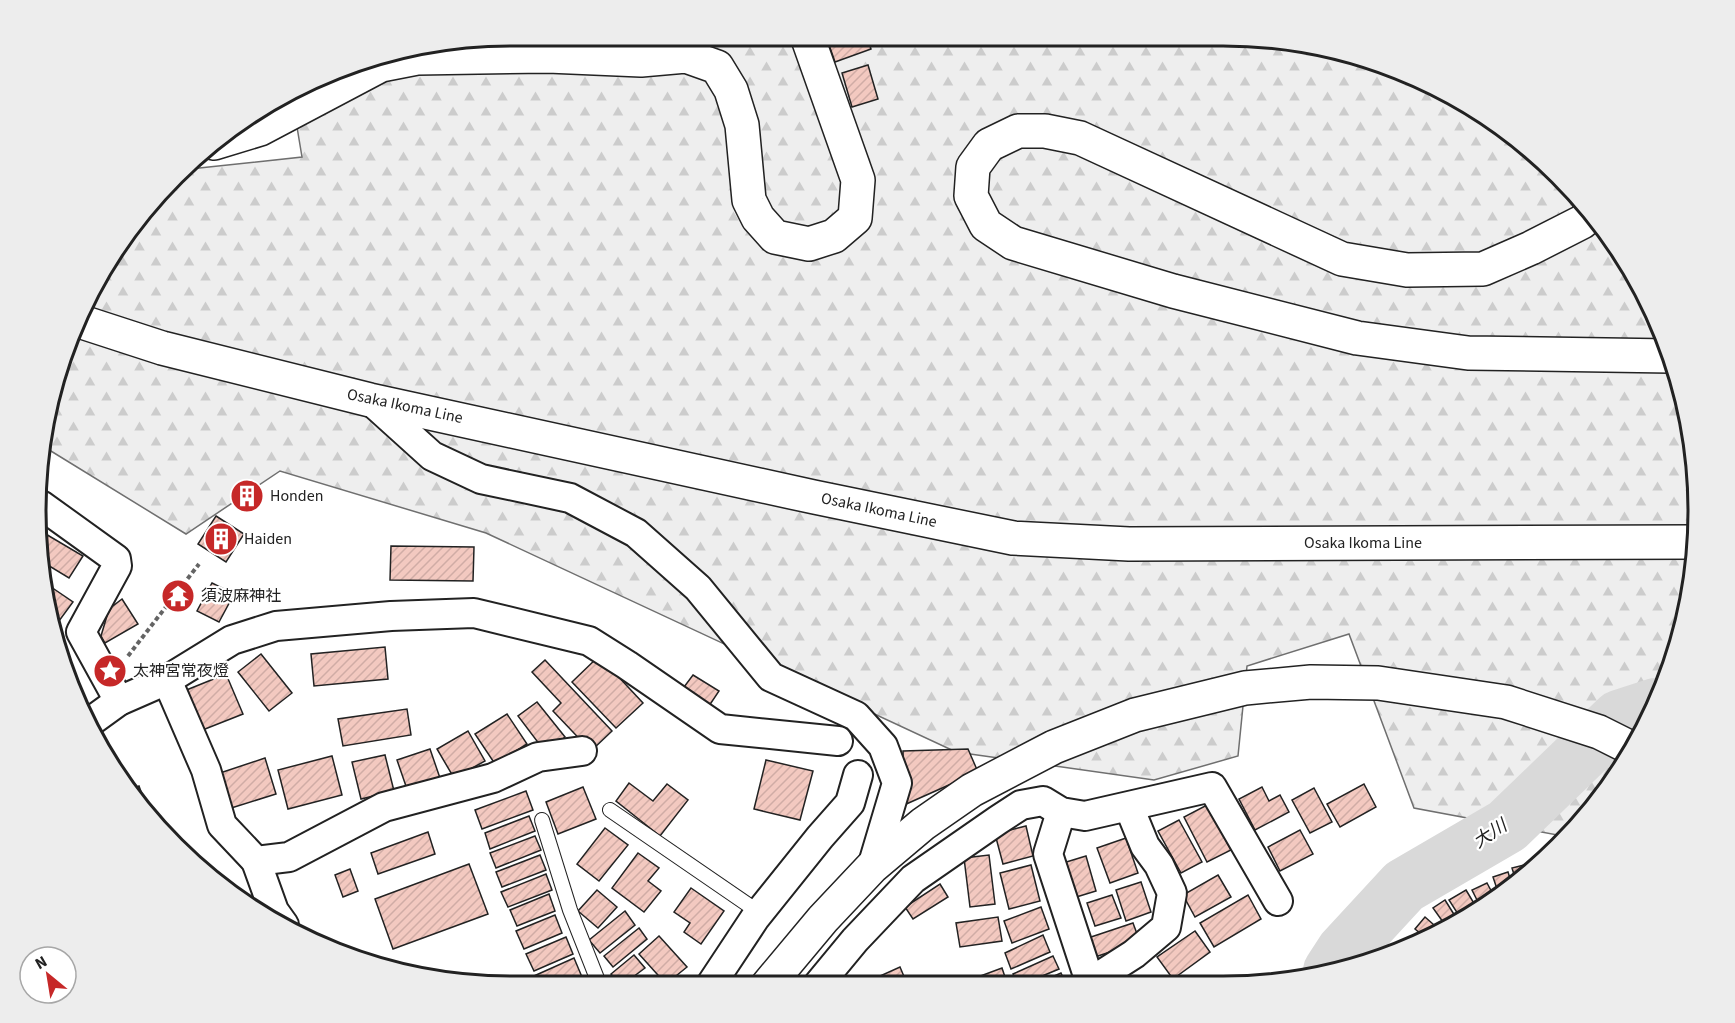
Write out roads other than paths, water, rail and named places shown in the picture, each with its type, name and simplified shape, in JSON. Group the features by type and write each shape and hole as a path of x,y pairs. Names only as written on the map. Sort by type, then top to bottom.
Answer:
{"main road":[{"path":"382,65 417,58 548,57 641,60 687,56 717,67 730,90 742,125 749,200 758,218 775,237 809,244 834,236 855,218 858,180 811,46"},
{"path":"239,135 260,129 381,65"},
{"path":"1585,219 1531,248 1483,268 1407,270 1342,259 1080,138 1045,131 1018,131 988,146 973,167 971,196 986,225 1013,243 1173,291 1357,338 1468,353 1662,356"},
{"name":"Osaka Ikoma Line","path":"87,323 162,348 370,400 1013,538 1129,544 1688,542"},
{"path":"775,976 823,918 872,867 923,824 972,790 1054,747 1146,712 1245,688 1311,682 1378,683 1506,702 1599,732 1626,745"}],"street":[{"path":"370,400 432,456 482,479 570,498 636,533 698,588 771,677 856,716 883,746 897,783 872,867"},
{"path":"46,509 116,559 117,566 81,632 113,692"},
{"path":"94,717 113,692 167,680 232,640 276,626 391,616 474,613 589,641 720,729 838,741"},
{"path":"167,680 206,770 222,825 256,861 274,911"},
{"path":"256,861 290,856 384,807 493,778 538,757 582,751"},
{"path":"717,976 760,913 850,803 858,775"},
{"path":"825,976 855,940 913,879 1021,805 1043,801 1061,812 1085,816 1212,787 1278,901"},
{"path":"1100,976 1134,954 1166,927 1172,894 1158,865 1145,846 1129,807"},
{"path":"1061,812 1048,854 1085,976"}],"lane":[{"path":"610,810 760,913"},
{"path":"542,820 570,910 596,976"}],"waterway":[{"name":"大川","path":"1336,963 1344,951 1404,886 1507,826 1619,718 1644,710"}],"place":[{"name":"Honden","path":"247,496"},
{"name":"Haiden","path":"221,539"},
{"name":"須波麻神社","path":"178,596"},
{"name":"太神宮常夜燈","path":"110,671"}]}
